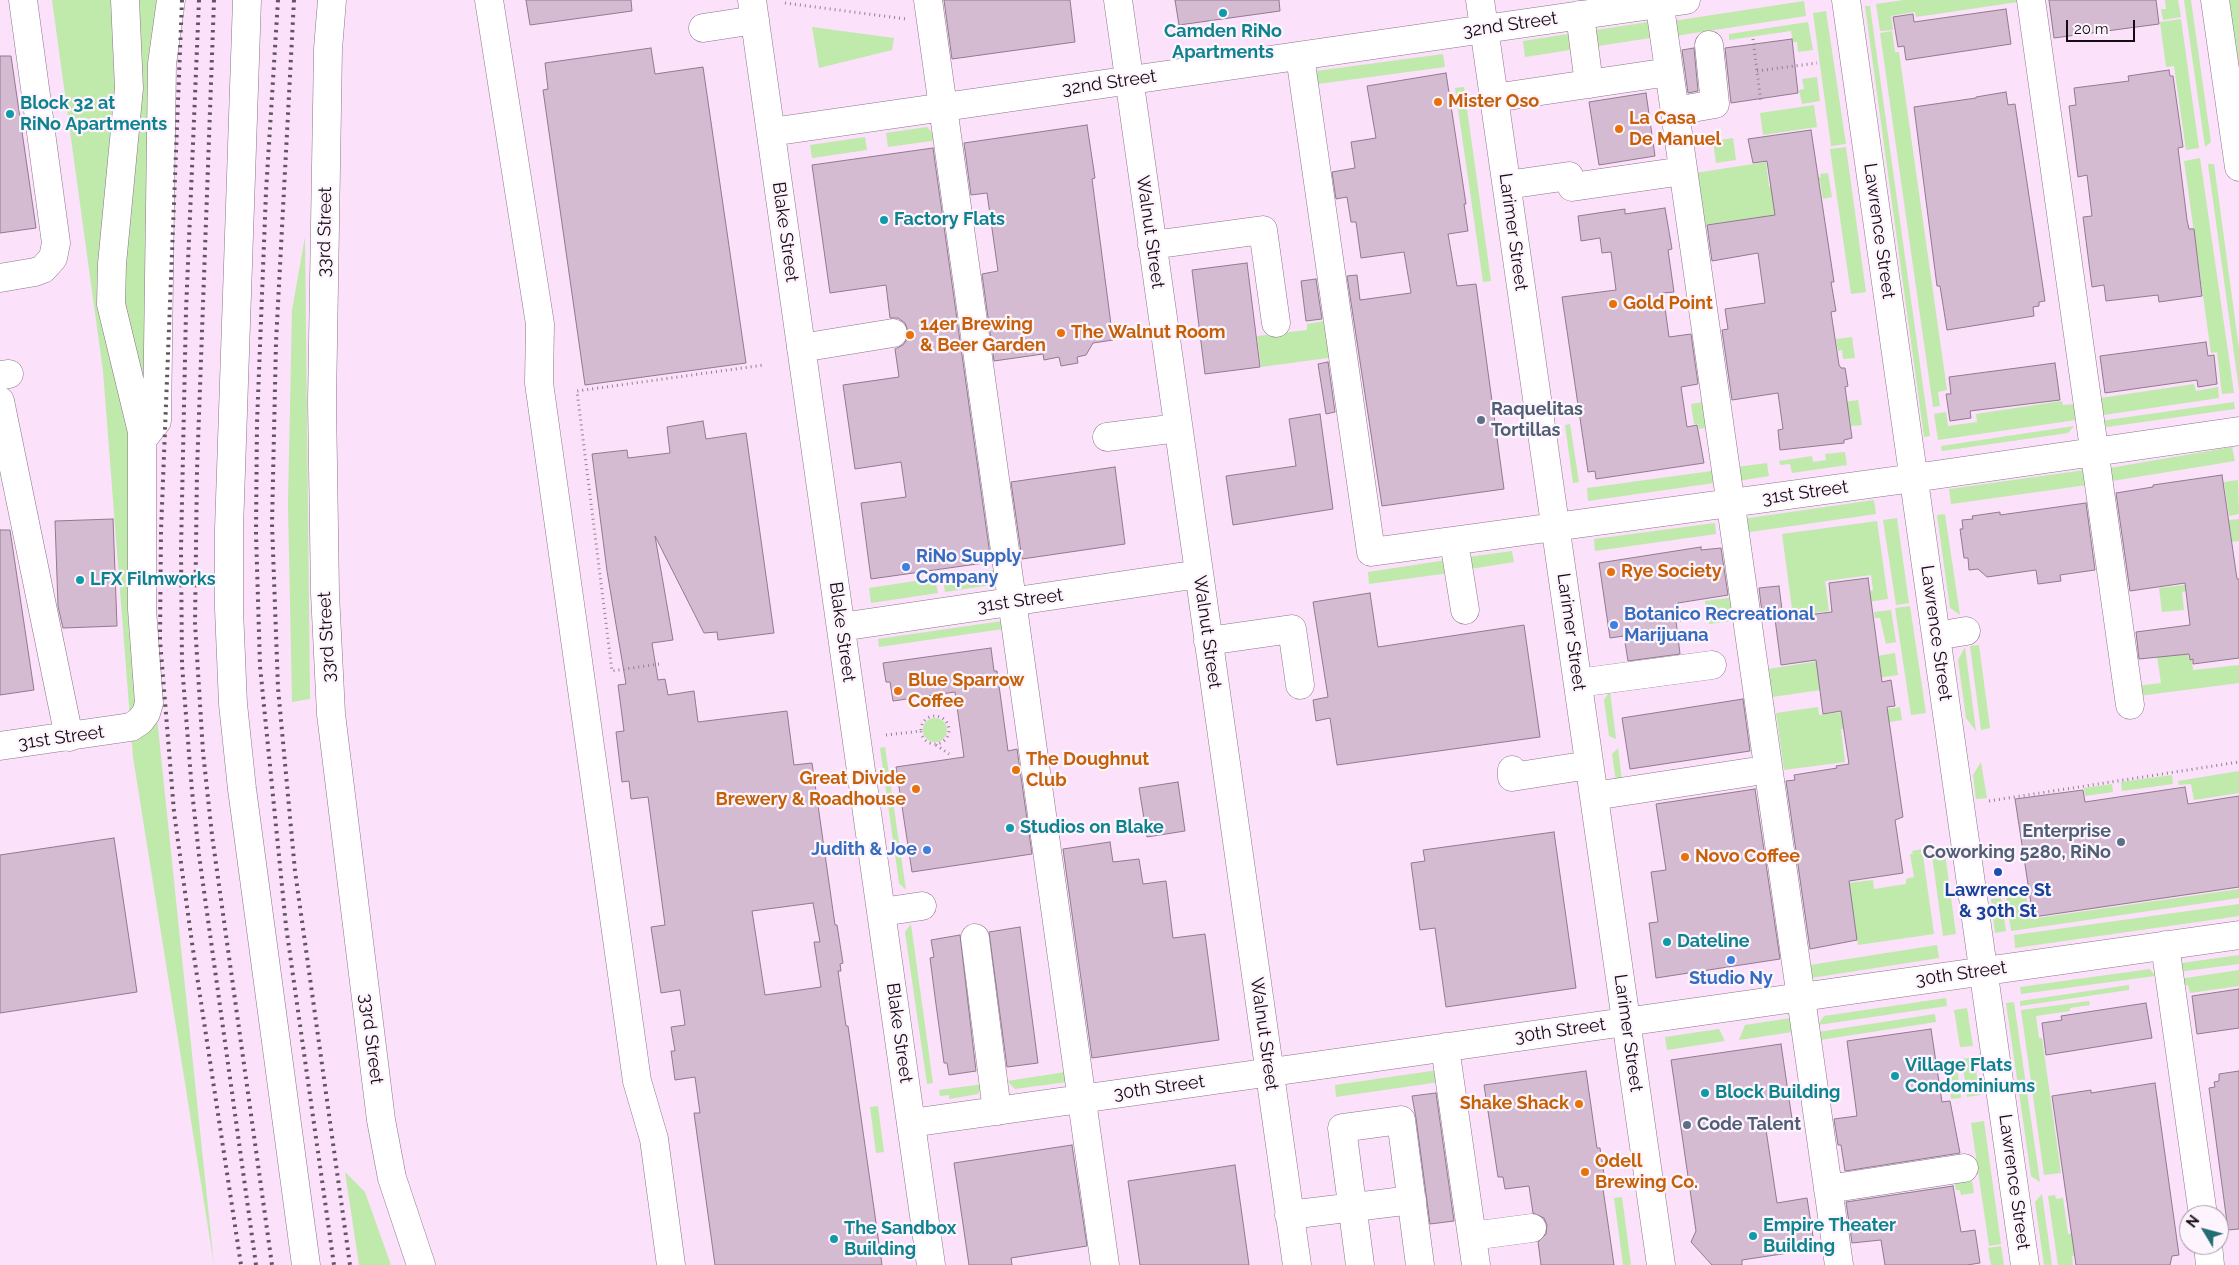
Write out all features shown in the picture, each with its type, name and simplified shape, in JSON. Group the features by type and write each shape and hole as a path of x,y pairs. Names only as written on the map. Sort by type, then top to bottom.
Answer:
{"street":[{"path":"0,278 42,269 53,258 56,243 23,0"},
{"path":"125,0 129,88 112,264 112,304 142,432 142,440"},
{"path":"142,440 157,421 162,64 171,0"},
{"path":"247,0 229,529 232,695 306,1265"},
{"name":"33rd Street","path":"332,0 328,49 322,402 324,593 331,714 382,1120 392,1178 421,1265"},
{"path":"489,0 540,324 539,383 637,1080 654,1139 671,1265"},
{"name":"Walnut Street","path":"1118,0 1297,1265"},
{"name":"Larimer Street","path":"1480,0 1661,1265"},
{"name":"Lawrence Street","path":"1846,0 2026,1265"},
{"path":"2031,0 2130,705"},
{"path":"2215,0 2239,167"},
{"path":"1668,1 1669,72 1674,111 1839,1265"},
{"name":"32nd Street","path":"771,132 1668,1"},
{"path":"703,28 753,10"},
{"name":"Blake Street","path":"753,10 931,1265"},
{"path":"929,11 1105,1265"},
{"path":"1580,15 1589,84"},
{"path":"1674,111 1716,104 1709,46"},
{"name":"31st Street","path":"1300,56 1371,552 1914,478 2239,431"},
{"path":"1494,98 1669,72"},
{"path":"1507,185 1570,176 1572,187 1683,171"},
{"path":"1152,245 1263,230 1276,323"},
{"path":"802,348 893,333"},
{"path":"0,401 69,737"},
{"path":"1107,437 1178,428"},
{"name":"31st Street","path":"0,746 122,730 140,721 146,713 149,703 142,610 142,440"},
{"path":"1454,541 1465,610"},
{"name":"31st Street","path":"841,627 1199,574"},
{"path":"1208,641 1292,629 1300,685"},
{"path":"1936,636 1966,631"},
{"path":"1578,683 1712,665"},
{"path":"1512,770 1512,777 1589,765"},
{"path":"1594,796 1751,772"},
{"path":"882,912 922,906"},
{"name":"30th Street","path":"912,1123 2239,935"},
{"path":"975,938 997,1111"},
{"path":"2165,945 2202,1205"},
{"path":"1445,1048 1476,1265"},
{"path":"1360,1265 1342,1128 1401,1120 1420,1265"},
{"path":"1828,1190 1964,1168"},
{"path":"1289,1215 1412,1200"},
{"path":"1472,1236 1532,1228"}],"path":[{"path":"785,3 929,11"},
{"path":"1753,39 1761,103"},
{"path":"1757,71 1817,63"},
{"path":"659,664 612,671 577,391 764,364"},
{"path":"936,744 948,737 949,727 944,719 936,715 927,718 921,725 920,731 926,742 936,744 949,754"},
{"path":"886,735 920,731"},
{"path":"1989,801 2239,762"}],"green space":[{"path":"52,0 160,0 148,556 151,660 214,1265 133,757 103,371"},
{"path":"1904,0 2018,0 2018,2 1916,17 1915,12 1891,16 1893,30 1880,31 1876,4"},
{"path":"2165,0 2178,0 2181,17 2163,20 2161,9 2166,9"},
{"path":"2184,0 2191,0 2211,142 2205,147"},
{"path":"2227,0 2239,0 2239,79"},
{"path":"1804,1 1806,16 1675,36 1673,21"},
{"path":"1865,6 1870,6 1930,436 1924,437"},
{"path":"1826,11 1846,144 1831,146 1813,13"},
{"path":"2181,19 2199,148 2186,150 2174,66 2166,67 2160,22"},
{"path":"1655,21 1657,37 1598,46 1596,30"},
{"path":"1808,22 1813,50 1798,52 1797,42 1793,42 1791,31 1729,40 1729,34"},
{"path":"812,27 894,38 892,50 819,68"},
{"path":"1892,31 1895,52 1899,52 1947,390 1938,392 1940,406 1933,407 1880,33"},
{"path":"1568,34 1570,50 1525,57 1523,41"},
{"path":"1443,54 1445,67 1318,84 1316,71"},
{"path":"1817,77 1820,101 1802,104 1799,90 1804,89 1802,79"},
{"path":"1464,87 1491,281 1483,282 1455,88"},
{"path":"1814,105 1817,127 1763,135 1760,113"},
{"path":"927,127 939,140 888,147 886,133"},
{"path":"865,137 867,150 812,158 810,145"},
{"path":"1733,138 1736,160 1716,163 1713,141"},
{"path":"1846,147 1866,292 1851,294 1830,149"},
{"path":"2200,158 2234,393 2222,394 2217,352 2211,353 2184,161"},
{"path":"1766,162 1769,187 1779,186 1785,214 1745,240 1742,220 1702,225 1695,173"},
{"path":"2208,164 2214,164 2239,349 2239,390"},
{"path":"1828,173 1832,197 1823,199 1820,181 1815,182 1815,178 1821,177 1820,174"},
{"path":"305,237 310,699 292,702 288,504 292,310"},
{"path":"1330,320 1335,357 1261,367 1257,336 1307,330 1307,324"},
{"path":"1852,337 1855,358 1843,359 1842,350 1838,351 1836,339"},
{"path":"2194,384 2196,391 2218,387 2219,398 2097,416 2094,399"},
{"path":"1858,400 1862,425 1851,426 1850,417 1791,410"},
{"path":"2062,401 2063,405 2074,404 2076,420 1938,440 1934,414 1946,412 1948,426 1977,422 1976,414"},
{"path":"1704,402 1708,427 1699,429 1698,424 1694,424 1691,404"},
{"path":"2234,402 2235,409 2107,427 2100,421"},
{"path":"1570,424 1579,482 1573,483 1565,425"},
{"path":"2074,426 2068,433 1942,451 1941,446"},
{"path":"2232,447 2235,461 2106,482 2104,469"},
{"path":"1845,452 1847,465 1792,473 1790,464 1780,465 1779,461 1812,456 1813,462 1826,460 1825,454"},
{"path":"1767,463 1769,476 1738,481 1736,467"},
{"path":"1719,470 1721,482 1588,501 1587,488"},
{"path":"2085,470 2087,485 1951,504 1949,489"},
{"path":"2238,480 2239,514 2229,516 2224,482"},
{"path":"1874,500 1876,514 1743,533 1742,519"},
{"path":"1945,514 1960,615 1950,608 1937,515"},
{"path":"1897,518 1909,603 1896,605 1883,520"},
{"path":"2239,519 2239,541 2232,542 2229,520"},
{"path":"1877,521 1888,599 1867,602 1866,592 1873,590 1871,575 1825,581 1829,611 1793,616 1782,534"},
{"path":"1715,523 1716,534 1595,551 1594,539"},
{"path":"1512,551 1514,562 1470,569 1468,557"},
{"path":"1447,560 1449,573 1369,584 1368,572"},
{"path":"1000,569 1001,575 991,585 945,592 943,577"},
{"path":"935,578 938,593 871,603 869,588"},
{"path":"2193,584 2194,590 2182,592 2184,610 2162,612 2159,588"},
{"path":"1736,597 1739,620 1709,624 1705,601"},
{"path":"1910,606 1926,713 1911,715 1895,608"},
{"path":"1891,610 1896,642 1886,644 1880,618 1875,618 1874,612"},
{"path":"1009,620 1010,628 879,647 878,639"},
{"path":"1979,645 1990,728 1981,730 1970,646"},
{"path":"1965,647 1976,731 1966,718 1958,660"},
{"path":"2187,652 2189,660 2192,660 2193,670 2239,665 2239,683 2138,696 2136,686 2161,683 2157,656"},
{"path":"1871,653 1872,657 1895,653 1898,675 1855,681 1855,685 1772,697 1768,669"},
{"path":"1610,691 1616,739 1609,736 1604,700"},
{"path":"1818,707 1819,715 1880,707 1881,710 1900,707 1902,720 1841,729 1845,762 1784,770 1776,713"},
{"path":"935,718 944,721 947,730 944,739 935,742 926,739 923,730 926,721"},
{"path":"885,747 906,890 899,883 880,748"},
{"path":"1618,748 1622,781 1616,782 1612,754"},
{"path":"1981,762 1987,798 1976,799 1973,775"},
{"path":"2239,771 2239,793 2194,800 2191,784 2179,785 2178,781"},
{"path":"2172,775 2173,784 2122,791 2121,782"},
{"path":"2112,784 2113,792 2085,796 2084,788"},
{"path":"1944,846 1956,934 1943,936 1931,848"},
{"path":"1922,849 1934,934 1858,945 1852,905 1834,907 1848,883 1873,880 1874,889 1906,884 1906,879 1914,877 1910,854 1913,854 1912,851"},
{"path":"2239,889 2239,898 2011,931 2006,897 2026,895 2030,919"},
{"path":"2001,898 2006,931 1995,933 1991,899"},
{"path":"2239,904 2239,916 2015,948 2014,935"},
{"path":"911,924 933,1083 927,1084 905,932"},
{"path":"1937,945 1939,958 1811,978 1810,965"},
{"path":"2239,955 2239,964 2178,972 2182,963"},
{"path":"2150,969 2155,976 2021,994 2020,987"},
{"path":"2239,970 2239,986 2190,993 2188,985 2180,986 2179,979"},
{"path":"2129,985 2129,990 2020,1006 2020,1001"},
{"path":"1946,998 1947,1006 1818,1025 1824,1016"},
{"path":"2089,1001 2090,1005 2070,1008 2070,1011 2036,1016 2039,1038 2042,1038 2061,1173 2044,1175 2021,1010"},
{"path":"2014,1002 2040,1182 2031,1176 2006,1003"},
{"path":"1967,1008 1973,1046 1960,1047 1954,1010"},
{"path":"1935,1014 1936,1022 1820,1040 1818,1032"},
{"path":"1797,1017 1799,1031 1739,1040 1745,1025"},
{"path":"1719,1029 1725,1041 1667,1050 1665,1037"},
{"path":"1974,1057 1980,1095 1967,1097 1962,1059"},
{"path":"1956,1060 1961,1098 1951,1099 1946,1062"},
{"path":"1438,1070 1439,1082 1336,1097 1335,1085"},
{"path":"1072,1071 1074,1081 1015,1089 1007,1081"},
{"path":"983,1084 978,1094 949,1099 949,1095 940,1096 939,1090"},
{"path":"878,1106 884,1152 876,1153 870,1107"},
{"path":"1984,1121 2001,1244 1989,1246 1971,1123"},
{"path":"1970,1168 1974,1193 1961,1195 1960,1190 1956,1190 1954,1180"},
{"path":"345,1172 365,1192 391,1265 359,1265"},
{"path":"2042,1194 2052,1265 2044,1265 2035,1202"},
{"path":"2055,1195 2056,1199 2063,1198 2068,1234 2114,1228 2117,1249 2072,1256 2073,1265 2058,1265 2048,1196"},
{"path":"1622,1197 1631,1265 1623,1265 1614,1198"},
{"path":"2001,1246 2004,1265 1991,1265 1988,1248"}],"building":[{"path":"526,0 631,0 632,11 530,25"},
{"path":"944,0 1070,0 1075,42 952,59"},
{"name":"Camden RiNo Apartments","path":"1175,0 1279,0 1280,11 1179,25"},
{"path":"2049,0 2156,0 2159,24 2054,38"},
{"path":"2006,9 2011,44 1906,60 1904,46 1898,47 1893,17 1913,14 1914,22"},
{"path":"1792,39 1798,93 1731,103 1725,48"},
{"path":"651,48 655,74 703,67 746,363 585,385 543,90 548,89 545,63"},
{"path":"1694,48 1698,91 1688,93 1682,50"},
{"name":"Block 32 at RiNo Apartments","path":"0,56 11,56 36,228 0,233"},
{"path":"2169,70 2170,76 2173,76 2183,147 2178,148 2187,220 2189,229 2194,229 2202,296 2159,302 2158,295 2106,301 2104,285 2092,287 2083,217 2092,216 2087,175 2078,177 2069,106 2076,105 2074,88 2129,81 2128,76"},
{"path":"1446,73 1466,204 1464,204 1468,231 1448,234 1457,286 1476,284 1504,489 1382,506 1347,276 1357,275 1360,300 1411,293 1404,252 1361,258 1356,222 1351,222 1347,197 1336,199 1332,172 1355,168 1351,142 1376,138 1367,86"},
{"path":"2006,92 2008,105 2015,104 2045,301 2039,302 2039,306 2033,307 2034,316 1947,330 1940,286 1937,286 1914,107"},
{"path":"1646,93 1655,156 1599,165 1589,102"},
{"path":"1087,125 1095,178 1092,179 1113,340 1093,343 1086,355 1077,357 1078,363 1061,366 1059,357 1044,360 1043,354 994,361 982,274 998,271 987,193 971,195 964,143"},
{"path":"1811,130 1834,282 1831,282 1836,311 1831,312 1839,365 1841,368 1845,368 1848,386 1845,387 1852,438 1844,440 1844,443 1780,450 1778,430 1783,429 1778,393 1732,400 1722,330 1728,329 1725,309 1765,303 1758,253 1712,261 1707,225 1775,215 1767,161 1753,163 1748,139"},
{"path":"933,148 991,562 871,579 861,503 906,497 901,462 855,469 843,385 899,377 895,349 903,345 908,338 908,331 905,323 898,318 890,318 886,285 830,293 812,165"},
{"path":"1665,208 1672,249 1668,250 1674,292 1663,293 1669,337 1691,334 1698,384 1681,387 1687,427 1697,425 1704,463 1596,479 1595,471 1588,472 1562,297 1616,290 1611,252 1602,253 1600,238 1581,241 1578,216 1625,209 1625,214"},
{"path":"1247,263 1260,367 1205,374 1192,270"},
{"path":"1316,279 1322,319 1306,321 1301,281"},
{"path":"2206,342 2208,356 2214,355 2217,384 2198,387 2197,380 2105,393 2100,356"},
{"path":"1328,362 1335,412 1326,414 1318,364"},
{"path":"2055,363 2060,400 1970,411 1971,418 1950,421 1946,394 1951,394 1949,377"},
{"path":"1320,414 1333,509 1233,525 1226,476 1296,466 1289,419"},
{"path":"703,421 706,439 746,433 774,633 718,640 717,632 704,633 655,536 673,640 652,643 658,680 665,679 668,695 694,691 698,722 787,711 794,765 812,763 835,925 837,925 843,963 840,964 841,971 838,971 846,1026 848,1026 882,1265 715,1265 694,1113 700,1113 695,1077 675,1080 671,1051 675,1051 671,1027 685,1025 680,990 661,993 651,927 665,925 648,797 631,799 629,781 622,782 616,732 624,731 618,685 626,684 607,571 592,454 627,450 628,458 670,453 667,427","holes":["813,903 820,942 814,942 821,987 765,995 752,911"]},
{"path":"1115,467 1125,544 1022,559 1011,482"},
{"path":"2222,475 2237,579 2239,579 2239,658 2193,664 2193,659 2190,660 2189,654 2139,659 2136,632 2190,625 2185,583 2130,591 2116,493 2153,487 2153,485"},
{"path":"2086,503 2095,570 2060,575 2061,581 2038,584 2036,570 1987,577 1978,569 1969,570 1968,558 1964,558 1960,529 1963,529 1962,520 1973,519 1972,516 2000,512 2000,515"},
{"path":"113,519 117,626 63,628 58,606 55,521"},
{"path":"0,530 10,530 34,690 0,695"},
{"path":"1701,547 1701,550 1721,548 1728,595 1678,603 1681,621 1676,621 1680,654 1628,661 1624,636 1610,638 1599,563"},
{"path":"1868,578 1882,682 1891,680 1895,706 1887,707 1903,817 1895,820 1903,873 1849,881 1857,940 1810,949 1786,781 1795,780 1794,775 1837,768 1836,766 1849,764 1841,711 1823,714 1816,660 1781,665 1775,619 1832,612 1829,583"},
{"path":"1779,586 1782,610 1762,613 1759,588"},
{"path":"1370,593 1378,647 1524,625 1540,737 1337,765 1330,718 1316,721 1313,700 1328,697 1313,602"},
{"path":"991,648 994,671 997,671 1008,751 1017,749 1032,854 912,872 896,767 964,757 955,692 893,701 890,682 886,682 883,663"},
{"path":"1743,699 1750,751 1630,769 1622,718"},
{"path":"1178,782 1185,831 1147,837 1139,788"},
{"path":"2185,787 2188,804 2239,796 2239,887 2033,917 2015,799 2083,790 2085,802"},
{"path":"1755,789 1780,959 1656,978 1649,923 1658,922 1651,872 1666,870 1656,804"},
{"path":"1554,832 1576,988 1446,1007 1435,928 1420,930 1411,863 1425,861 1423,850"},
{"path":"114,838 137,992 0,1013 0,855"},
{"path":"1110,842 1113,862 1139,859 1143,884 1166,881 1173,938 1205,934 1219,1040 1092,1058 1063,849"},
{"path":"1020,927 1038,1063 1007,1067 989,932"},
{"path":"960,935 976,1071 949,1075 947,1063 944,1063 935,997 930,958 934,957 931,940"},
{"path":"2239,989 2239,1028 2197,1034 2192,996"},
{"path":"2146,1003 2152,1038 2046,1055 2042,1023 2062,1020 2061,1016"},
{"path":"1931,1029 1942,1102 1950,1101 1960,1153 1845,1171 1834,1119 1857,1116 1847,1041"},
{"path":"1781,1044 1792,1119 1765,1123 1777,1203 1807,1198 1815,1249 1742,1260 1742,1265 1712,1265 1691,1242 1696,1231 1671,1060"},
{"path":"1586,1071 1597,1148 1600,1148 1604,1175 1601,1175 1614,1265 1541,1265 1538,1242 1546,1234 1547,1225 1544,1218 1533,1213 1529,1186 1505,1189 1503,1177 1498,1177 1484,1085"},
{"path":"2239,1071 2239,1229 2229,1230 2229,1205 2225,1205 2209,1088 2215,1087 2214,1082 2219,1081 2219,1074"},
{"path":"2155,1083 2179,1255 2172,1256 2170,1265 2076,1265 2052,1096 2091,1090 2091,1093"},
{"path":"1436,1093 1454,1221 1430,1224 1412,1096"},
{"path":"1072,1145 1087,1246 1011,1258 1012,1265 969,1265 954,1163"},
{"path":"1235,1165 1249,1265 1140,1265 1128,1181"},
{"path":"1953,1186 1961,1232 1975,1230 1980,1263 1967,1265 1885,1265 1881,1240 1852,1243 1846,1202"}],"railway":[{"path":"182,0 161,531 160,640 174,812 241,1265"},
{"path":"199,0 186,311 181,549 182,665 199,855 256,1265"},
{"path":"214,0 197,470 195,624 203,752 212,835 272,1265"},
{"path":"278,0 266,192 257,423 256,533 260,666 286,926 334,1265"},
{"path":"294,0 276,342 272,524 278,688 295,871 350,1265"}],"place":[{"name":"Camden RiNo Apartments","path":"1223,13"},
{"name":"Mister Oso","path":"1438,102"},
{"name":"Block 32 at RiNo Apartments","path":"10,114"},
{"name":"La Casa De Manuel","path":"1619,129"},
{"name":"Factory Flats","path":"884,220"},
{"name":"Gold Point","path":"1613,304"},
{"name":"The Walnut Room","path":"1061,333"},
{"name":"14er Brewing & Beer Garden","path":"910,335"},
{"name":"Raquelitas Tortillas","path":"1481,420"},
{"name":"RiNo Supply Company","path":"906,567"},
{"name":"Rye Society","path":"1611,572"},
{"name":"LFX Filmworks","path":"80,580"},
{"name":"Botanico Recreational Marijuana","path":"1614,625"},
{"name":"Blue Sparrow Coffee","path":"898,691"},
{"name":"The Doughnut Club","path":"1016,770"},
{"name":"Great Divide Brewery & Roadhouse","path":"916,789"},
{"name":"Studios on Blake","path":"1010,828"},
{"name":"Enterprise Coworking 5280, RiNo","path":"2121,842"},
{"name":"Judith & Joe","path":"927,850"},
{"name":"Novo Coffee","path":"1685,857"},
{"name":"Lawrence St & 30th St","path":"1998,872"},
{"name":"Dateline","path":"1667,942"},
{"name":"Studio Ny","path":"1731,960"},
{"name":"Village Flats Condominiums","path":"1895,1076"},
{"name":"Block Building","path":"1705,1093"},
{"name":"Shake Shack","path":"1579,1104"},
{"name":"Code Talent","path":"1687,1125"},
{"name":"Odell Brewing Co.","path":"1585,1172"},
{"name":"Empire Theater Building","path":"1753,1236"},
{"name":"The Sandbox Building","path":"834,1239"}]}
